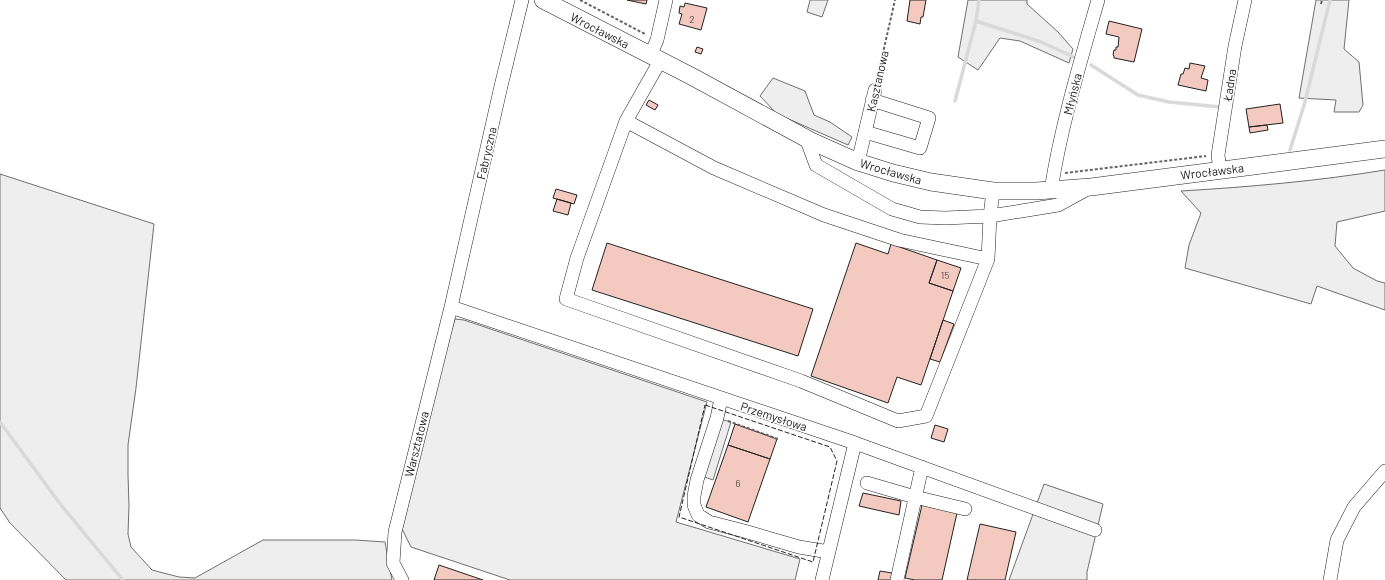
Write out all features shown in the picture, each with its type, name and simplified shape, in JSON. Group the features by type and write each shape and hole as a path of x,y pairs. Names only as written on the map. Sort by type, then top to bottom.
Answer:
{"main road":[{"name":"Wrocławska","path":"542,0 656,52 806,138 858,162 893,173 931,182 993,191 1036,192 1091,187 1385,149"}],"street":[{"name":"Fabryczna","path":"451,307 522,0"},
{"path":"666,0 656,52 626,121 577,258 566,299 801,382 898,421 926,416 988,260 993,191"},
{"name":"Młyńska","path":"1051,190 1056,161 1079,66 1098,0"},
{"name":"Ładna","path":"1220,170 1218,155 1235,46 1245,0"},
{"path":"865,132 920,148 929,118 873,95"},
{"name":"Kasztanowa","path":"858,162 873,95"},
{"path":"626,121 714,168 824,215 899,240 988,260"},
{"path":"806,138 816,165 892,209 926,217 945,218 990,216 1058,205 1091,187"},
{"name":"Przemysłowa","path":"451,307 855,443 1095,530"},
{"name":"Warsztatowa","path":"402,580 393,563 395,532 451,307"},
{"path":"721,399 717,418 697,480 694,505 698,514 709,522 799,547 829,552"},
{"path":"822,580 855,443"},
{"path":"897,580 922,467"},
{"path":"1330,580 1336,540 1354,508 1385,471"},
{"path":"867,483 915,497 965,509"}],"path":[{"path":"580,0 656,52"},
{"name":"Kasztanowa","path":"873,95 895,0"},
{"path":"1321,4 1322,0"},
{"path":"717,418 778,439"}],"shaded area":[{"path":"810,0 828,0 822,17 807,12"},
{"path":"968,0 1027,0 1027,4 1058,32 1073,49 1069,63 1020,41 1000,38 978,70 958,57"},
{"path":"1316,0 1349,0 1344,49 1359,62 1363,105 1359,112 1334,112 1336,100 1299,98"},
{"path":"773,78 805,91 814,115 830,122 852,137 848,145 777,114 760,96"},
{"path":"1385,170 1385,211 1337,222 1335,246 1353,268 1377,281 1385,283 1385,310 1317,286 1311,304 1185,268 1189,245 1201,213 1181,191 1283,183"},
{"path":"0,174 154,224 136,388 128,445 128,534 131,547 152,570 179,577 195,578 263,540 355,540 385,542 392,580 66,580 10,523 0,508"},
{"path":"455,319 464,320 707,402 676,522 800,559 795,580 510,580 411,547 402,529 447,345"},
{"path":"717,418 731,422 713,480 699,475"},
{"path":"1044,484 1103,504 1087,572 1087,580 1009,580"}],"building":[{"path":"627,0 647,0 646,4"},
{"path":"910,0 926,0 923,17 921,17 920,24 907,21"},
{"path":"685,3 707,8 701,30 679,24 682,14 679,13 680,6 684,7"},
{"path":"1109,21 1142,29 1134,62 1114,58 1114,50 1118,47 1119,37 1106,34"},
{"path":"697,47 703,49 701,54 695,52"},
{"path":"1190,63 1205,66 1201,78 1208,80 1206,91 1178,85 1181,74 1183,74 1185,68 1189,69"},
{"path":"649,100 658,105 655,110 646,105"},
{"path":"1280,104 1283,123 1249,127 1246,109"},
{"path":"1267,125 1268,130 1250,133 1249,127"},
{"path":"556,189 577,195 574,204 553,198"},
{"path":"557,199 571,203 568,215 553,211"},
{"path":"607,243 813,309 798,356 592,290"},
{"path":"856,243 888,254 891,244 937,260 929,283 953,291 921,385 897,377 888,403 811,376"},
{"path":"937,260 961,268 953,291 929,283"},
{"path":"943,320 954,324 940,362 930,359"},
{"path":"735,424 777,439 770,459 728,445"},
{"path":"935,425 948,429 944,442 931,438"},
{"path":"728,445 770,459 748,522 706,507"},
{"path":"863,493 901,501 899,515 859,506"},
{"path":"922,505 957,513 942,580 915,580 905,578"},
{"path":"980,524 1016,532 1005,580 967,580"},
{"path":"439,565 483,580 434,580"},
{"path":"880,571 892,573 891,580 878,580"}],"waterway":[{"path":"955,101 976,21 979,0"},
{"path":"1290,150 1305,102 1330,0"},
{"path":"976,21 1041,42 1074,57"},
{"path":"1091,65 1138,95 1169,102 1220,107"},
{"path":"0,422 61,505 123,580"}],"fence":[{"path":"705,405 830,447 837,461 813,562 679,517 705,405"}]}
